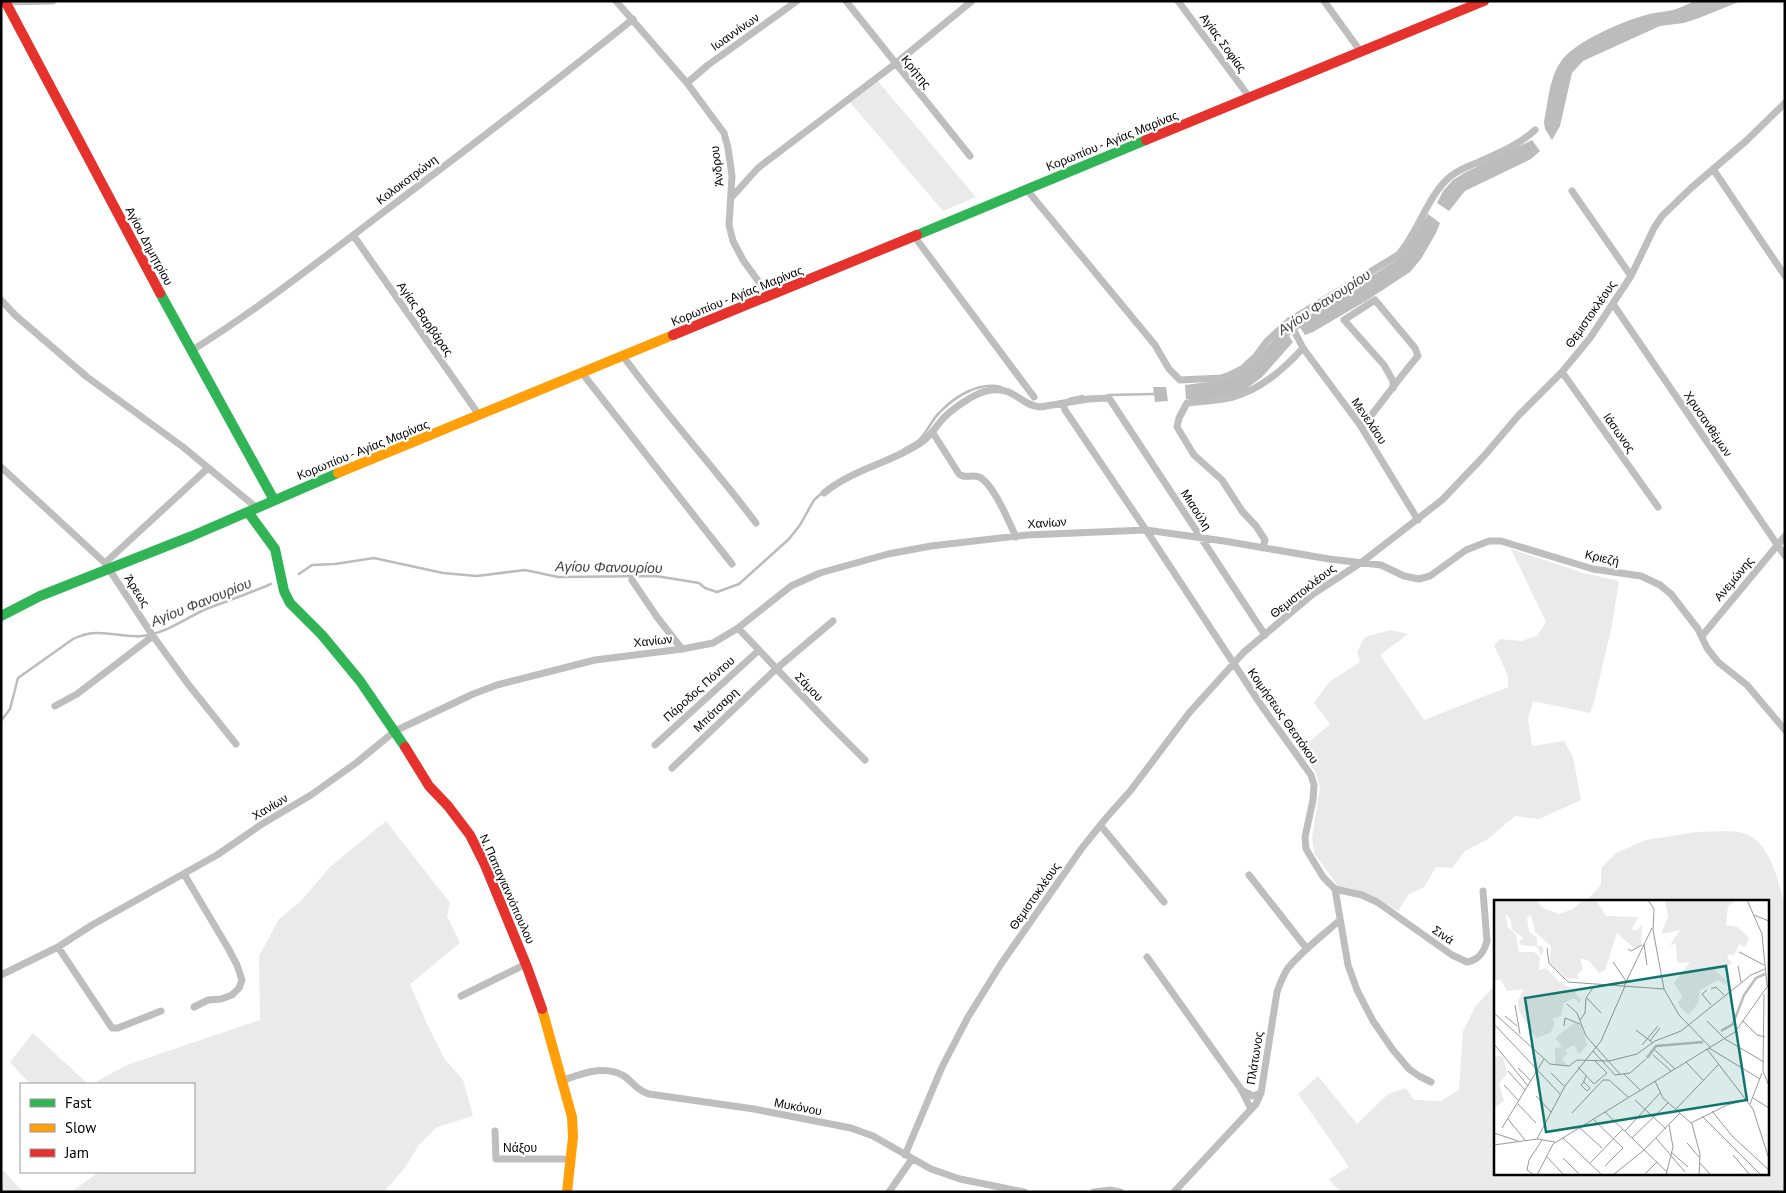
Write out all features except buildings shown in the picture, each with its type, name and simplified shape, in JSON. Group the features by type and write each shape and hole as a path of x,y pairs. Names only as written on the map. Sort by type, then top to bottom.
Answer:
{"main road":[{"name":"Κορωπίου - Αγίας Μαρίνας","path":"1,616 30,600 108,566 252,510 1484,1"},
{"name":"Αγίου Δημητρίου","path":"5,2 191,351 274,500"},
{"name":"Ν. Παπαγιαννόπουλου","path":"252,510 275,549 284,591 290,603 341,656 395,730 429,786 448,806 470,835 485,865 526,964 546,1020 563,1080 572,1117 568,1192"}],"street":[{"path":"5,2 53,1"},
{"name":"Άνδρου","path":"616,1 687,82 724,133 730,162 731,198 729,225 733,241 769,296"},
{"name":"Ιωαννίνων","path":"687,82 797,1"},
{"name":"Κρήτης","path":"846,1 894,64 970,156"},
{"path":"731,198 758,168 894,64 972,1"},
{"name":"Αγίας Σοφίας","path":"1178,1 1250,98"},
{"path":"1324,1 1361,52"},
{"name":"Κολοκοτρώνη","path":"191,351 230,327 353,235 543,91 633,20"},
{"name":"Θεμιστοκλέους","path":"905,1154 932,1087 968,1017 1024,930 1082,848 1131,790 1189,713 1244,652 1313,594 1362,562 1442,500 1518,416 1562,372 1590,338 1631,276 1654,228 1662,216 1690,188 1746,141 1785,103"},
{"path":"1027,190 1138,323 1155,345 1169,369 1180,380 1221,378 1242,369 1256,356 1267,341 1291,323 1398,255 1408,242 1421,216 1450,176 1524,140 1535,130"},
{"path":"1713,170 1785,276"},
{"path":"1572,190 1631,276"},
{"name":"Αγίας Βαρβάρας","path":"353,235 479,415"},
{"path":"914,236 1034,396"},
{"path":"1,300 15,315 87,377 183,447 252,510"},
{"path":"1362,427 1393,388 1400,377 1418,356 1418,353 1375,300 1344,320 1384,365 1393,380 1393,388"},
{"name":"Χρυσανθέμων","path":"1613,304 1785,556"},
{"name":"Μενελάου","path":"1291,323 1303,348 1362,427 1418,520"},
{"path":"1263,548 1264,540 1256,526 1222,480 1194,455 1178,432 1177,427 1179,418 1187,403 1224,399 1244,393 1261,384 1292,360 1303,348"},
{"path":"623,356 668,414 731,489 756,523"},
{"name":"Ιάσωνος","path":"1562,372 1658,507"},
{"path":"582,373 732,564"},
{"path":"824,493 836,483 853,474 886,461 921,442 933,433 940,421 976,394 990,390 1004,390 1011,392 1033,406 1063,404"},
{"name":"Μιαούλη","path":"1063,404 1088,399 1109,398 1265,635"},
{"name":"Κοιμήσεως Θεοτόκου","path":"1063,404 1065,410 1260,705 1311,775 1314,785 1313,800 1305,836 1306,849 1323,877 1335,889"},
{"path":"933,433 959,474 980,477 992,490 1016,537"},
{"name":"Άρεως","path":"1,467 108,566 152,635 236,744"},
{"path":"108,566 208,468"},
{"name":"Χανίων","path":"1,975 58,946 184,874 311,795 356,763 395,730 497,685 595,660 682,649 713,643 738,628 791,586 820,573 888,554 931,546 1080,532 1146,530 1329,559 1362,562"},
{"name":"Ανεμώνης","path":"1702,636 1785,536"},
{"name":"Κριεζή","path":"1362,562 1381,565 1404,576 1419,579 1430,576 1466,550 1489,541 1501,542 1593,569 1641,576 1660,585 1671,594 1702,636 1718,662 1747,685 1785,730"},
{"path":"632,580 656,617 682,649"},
{"name":"Μπότσαρη","path":"672,768 776,669 833,621"},
{"name":"Σάμου","path":"738,628 758,651 865,760"},
{"path":"55,706 77,694 152,635"},
{"name":"Πάροδος Πόντου","path":"655,745 758,651"},
{"path":"1101,826 1164,902"},
{"path":"184,874 228,948 242,980 239,988 232,995 221,999 208,1000 194,1007"},
{"path":"1249,875 1307,949"},
{"path":"1335,889 1348,964 1357,990 1373,1021 1409,1068 1431,1082"},
{"name":"Σινά","path":"1335,889 1362,895 1377,902 1452,955 1467,962 1477,959 1481,955 1487,941 1483,891"},
{"name":"Πλάτωνος","path":"1174,1192 1251,1110 1262,1093 1277,992 1288,968 1340,920"},
{"path":"58,946 112,1028 118,1028 161,1011"},
{"path":"1147,957 1240,1089 1251,1110"},
{"path":"461,996 526,964"},
{"name":"Μυκόνου","path":"563,1080 591,1072 609,1071 624,1076 642,1092 851,1128 873,1136 931,1169 960,1179 1024,1192"},
{"path":"1240,1089 1253,1096 1262,1093"},
{"name":"Νάξου","path":"495,1131 496,1159 571,1159"},
{"path":"889,1192 912,1159"},
{"path":"1094,1192 1110,1190 1120,1192"}],"shaded area":[{"path":"1695,1 1741,1 1684,23 1660,26 1583,61 1572,73 1560,126 1552,140 1545,129 1544,122 1549,91 1556,69 1566,55 1575,47 1612,27 1649,14 1673,10"},
{"path":"876,79 976,197 943,211 848,100"},
{"path":"1532,140 1540,151 1531,159 1465,191 1449,211 1437,203 1443,191 1453,180"},
{"path":"1428,214 1440,223 1421,259 1410,272 1366,301 1305,335 1297,323 1398,259"},
{"path":"1285,330 1293,342 1262,377 1245,390 1231,396 1195,400 1186,399 1185,385 1216,381 1250,366 1274,339"},
{"path":"1153,387 1166,387 1168,401 1155,402"},
{"path":"1511,549 1583,573 1619,581 1612,625 1590,713 1533,701 1528,719 1532,746 1564,741 1573,757 1581,800 1539,819 1515,816 1488,839 1465,851 1452,868 1436,867 1424,887 1409,894 1398,911 1357,890 1338,886 1314,853 1312,838 1320,787 1315,771 1299,751 1330,724 1314,703 1329,682 1360,662 1357,652 1365,637 1390,630 1408,634 1380,655 1424,720 1508,687 1508,676 1494,645 1500,639 1521,641 1537,636 1546,622"},
{"path":"386,821 450,903 447,916 460,943 410,984 444,1058 463,1080 473,1116 437,1127 419,1145 406,1166 384,1192 71,1192 98,1173 195,1173 195,1083 94,1083 127,1065 260,1020 259,956 279,919 301,901 330,867"},
{"path":"1696,832 1738,832 1753,837 1761,845 1772,864 1785,908 1785,1192 1340,1192 1329,1179 1349,1167 1298,1094 1318,1076 1357,1124 1388,1094 1406,1088 1414,1100 1441,1101 1459,1090 1463,1031 1475,1007 1494,986 1494,1176 1768,1176 1768,900 1587,900 1601,885 1601,868 1616,853 1646,840"},
{"path":"33,1033 87,1083 29,1083 10,1062"},
{"path":"4,1171 23,1192 1,1192 1,1173"}],"waterway":[{"name":"Αγίου Φανουρίου","path":"1286,336 1302,325"},
{"name":"Αγίου Φανουρίου","path":"904,449 918,441 939,413 959,396 984,386 1001,387"},
{"name":"Αγίου Φανουρίου","path":"1108,395 1155,394"},
{"name":"Αγίου Φανουρίου","path":"1069,399 1083,396"},
{"name":"Αγίου Φανουρίου","path":"299,574 312,565 335,564 374,558 443,573 477,576 525,570 558,577 656,576 699,583 705,588 717,592 739,584 789,539 800,525 814,500 823,492"},
{"name":"Αγίου Φανουρίου","path":"1,721 10,709 18,678 73,639 91,633 133,636 151,635 206,609 271,584"}],"traffic: fast":[{"path":"917,235 1146,140"},
{"path":"160,293 274,500"},
{"path":"1,616 40,596 192,536 338,473"},
{"path":"248,512 275,549 284,591 290,603 322,635 360,681 405,747"}],"traffic: slow":[{"path":"338,473 673,335"},
{"path":"542,1009 572,1117 573,1137 567,1192"}],"traffic: jam":[{"path":"5,1 160,293"},
{"path":"1146,140 1484,1"},
{"path":"673,335 917,235"},
{"path":"405,747 429,786 448,806 470,835 485,865 527,967 542,1009"}]}
